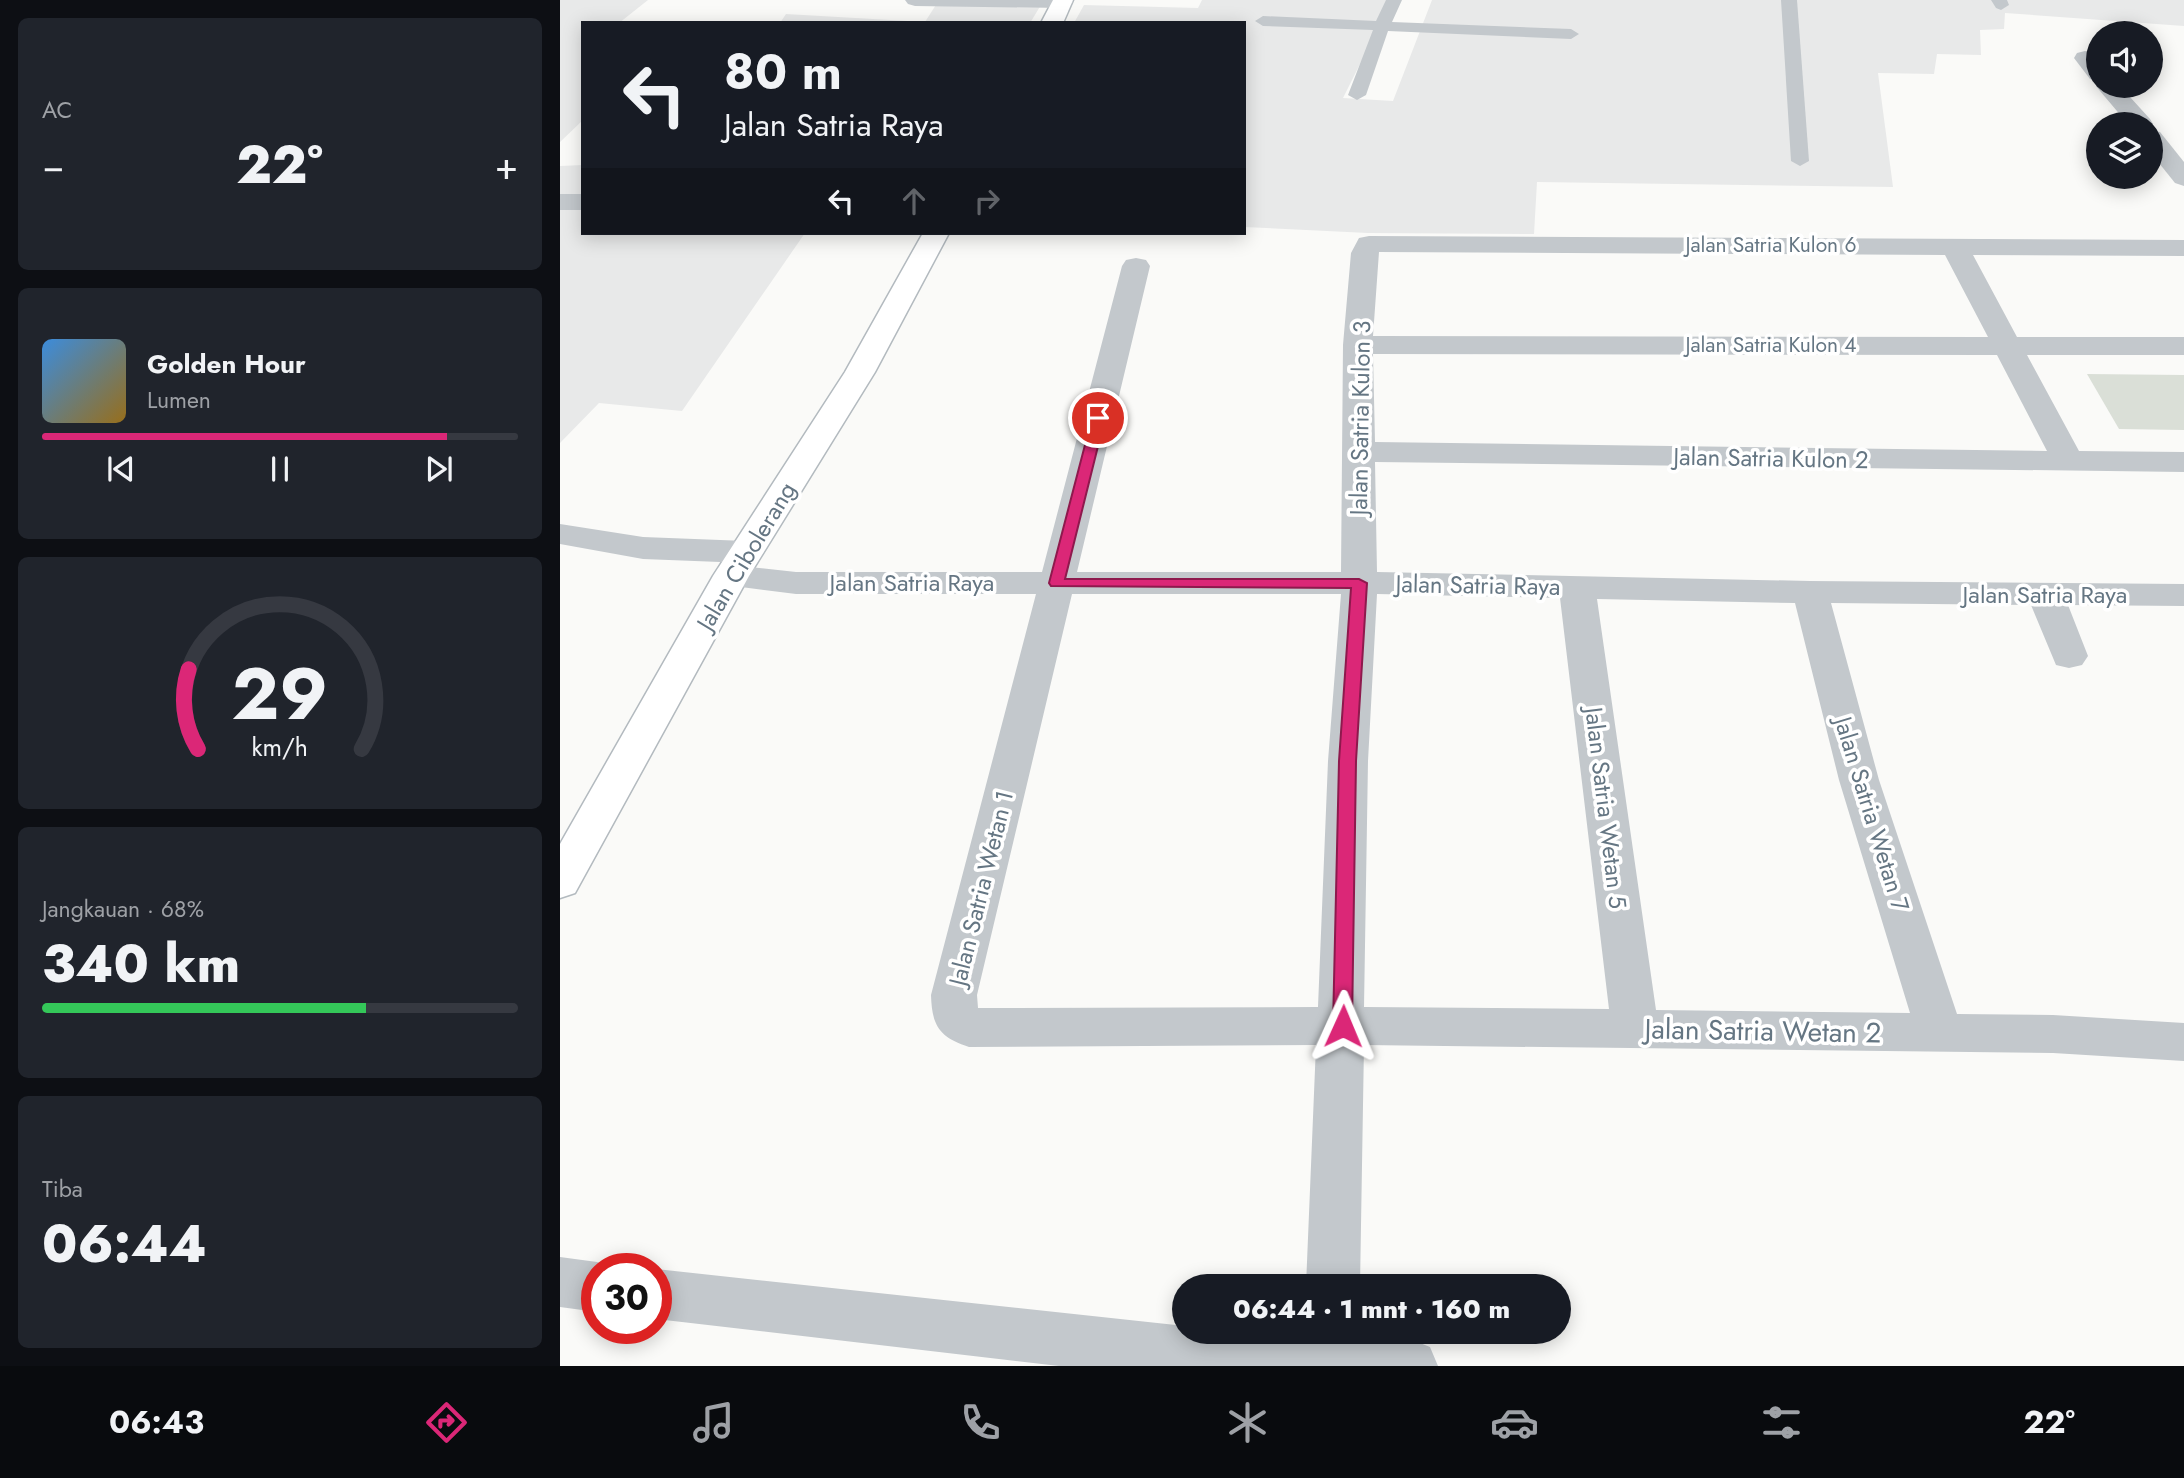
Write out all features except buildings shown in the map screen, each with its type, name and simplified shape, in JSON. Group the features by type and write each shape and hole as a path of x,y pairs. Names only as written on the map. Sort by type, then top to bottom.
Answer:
{"street":[{"path":"915,0 1063,1 1053,21"},
{"path":"2118,98 2131,112"},
{"path":"2163,152 2184,178"},
{"path":"560,202 581,202"},
{"name":"Jalan Cibolerang","path":"560,882 739,564 859,372 935,235"},
{"name":"Jalan Satria Kulon 6","path":"1365,253 1368,244 1382,242 2184,248"},
{"path":"1954,246 2069,462"},
{"name":"Jalan Satria Kulon 3","path":"1333,1274 1343,1026 1348,761 1359,583 1358,345 1365,253"},
{"name":"Jalan Satria Wetan 1","path":"1136,266 954,995 955,1016 969,1028 987,1030 1343,1026"},
{"name":"Jalan Satria Kulon 4","path":"1358,345 2184,345"},
{"name":"Jalan Satria Kulon 2","path":"1358,452 2184,462"},
{"name":"Jalan Satria Raya","path":"560,534 739,564 796,583 1359,583 1810,592 2184,595"},
{"name":"Jalan Satria Wetan 5","path":"1577,586 1635,1029"},
{"name":"Jalan Satria Wetan 7","path":"1810,592 1859,780 1940,1034"},
{"path":"2045,594 2069,656"},
{"name":"Jalan Satria Wetan 2","path":"1343,1026 2053,1034 2184,1042"},
{"path":"560,1282 581,1285"},
{"path":"672,1296 972,1331 1331,1354 1410,1366"}],"lane":[{"path":"1357,95 1394,0"},
{"path":"1789,0 1800,161"},
{"path":"1263,21 1571,34"}],"shaded area":[{"path":"560,0 648,0 622,21 581,21 581,122 560,142"},
{"path":"939,0 1044,0 1031,21 926,21"},
{"path":"1202,0 1392,0 1343,98 1393,101 1432,0 2184,0 2184,26 2163,24 2163,21 2115,21 2005,13 2004,29 1980,30 1981,55 1937,54 1934,74 1878,73 1893,187 1537,182 1534,234 1368,233 1246,227 1246,21 1075,21 1084,5 1198,8"},
{"path":"786,14 908,21 781,21"},
{"path":"581,165 581,235 804,235 682,411 599,403 560,443 560,166"},
{"path":"2087,374 2184,375 2184,430 2119,429"}],"route":[{"path":"1098,418 1057,583 1359,583 1348,761 1343,1026"}]}
